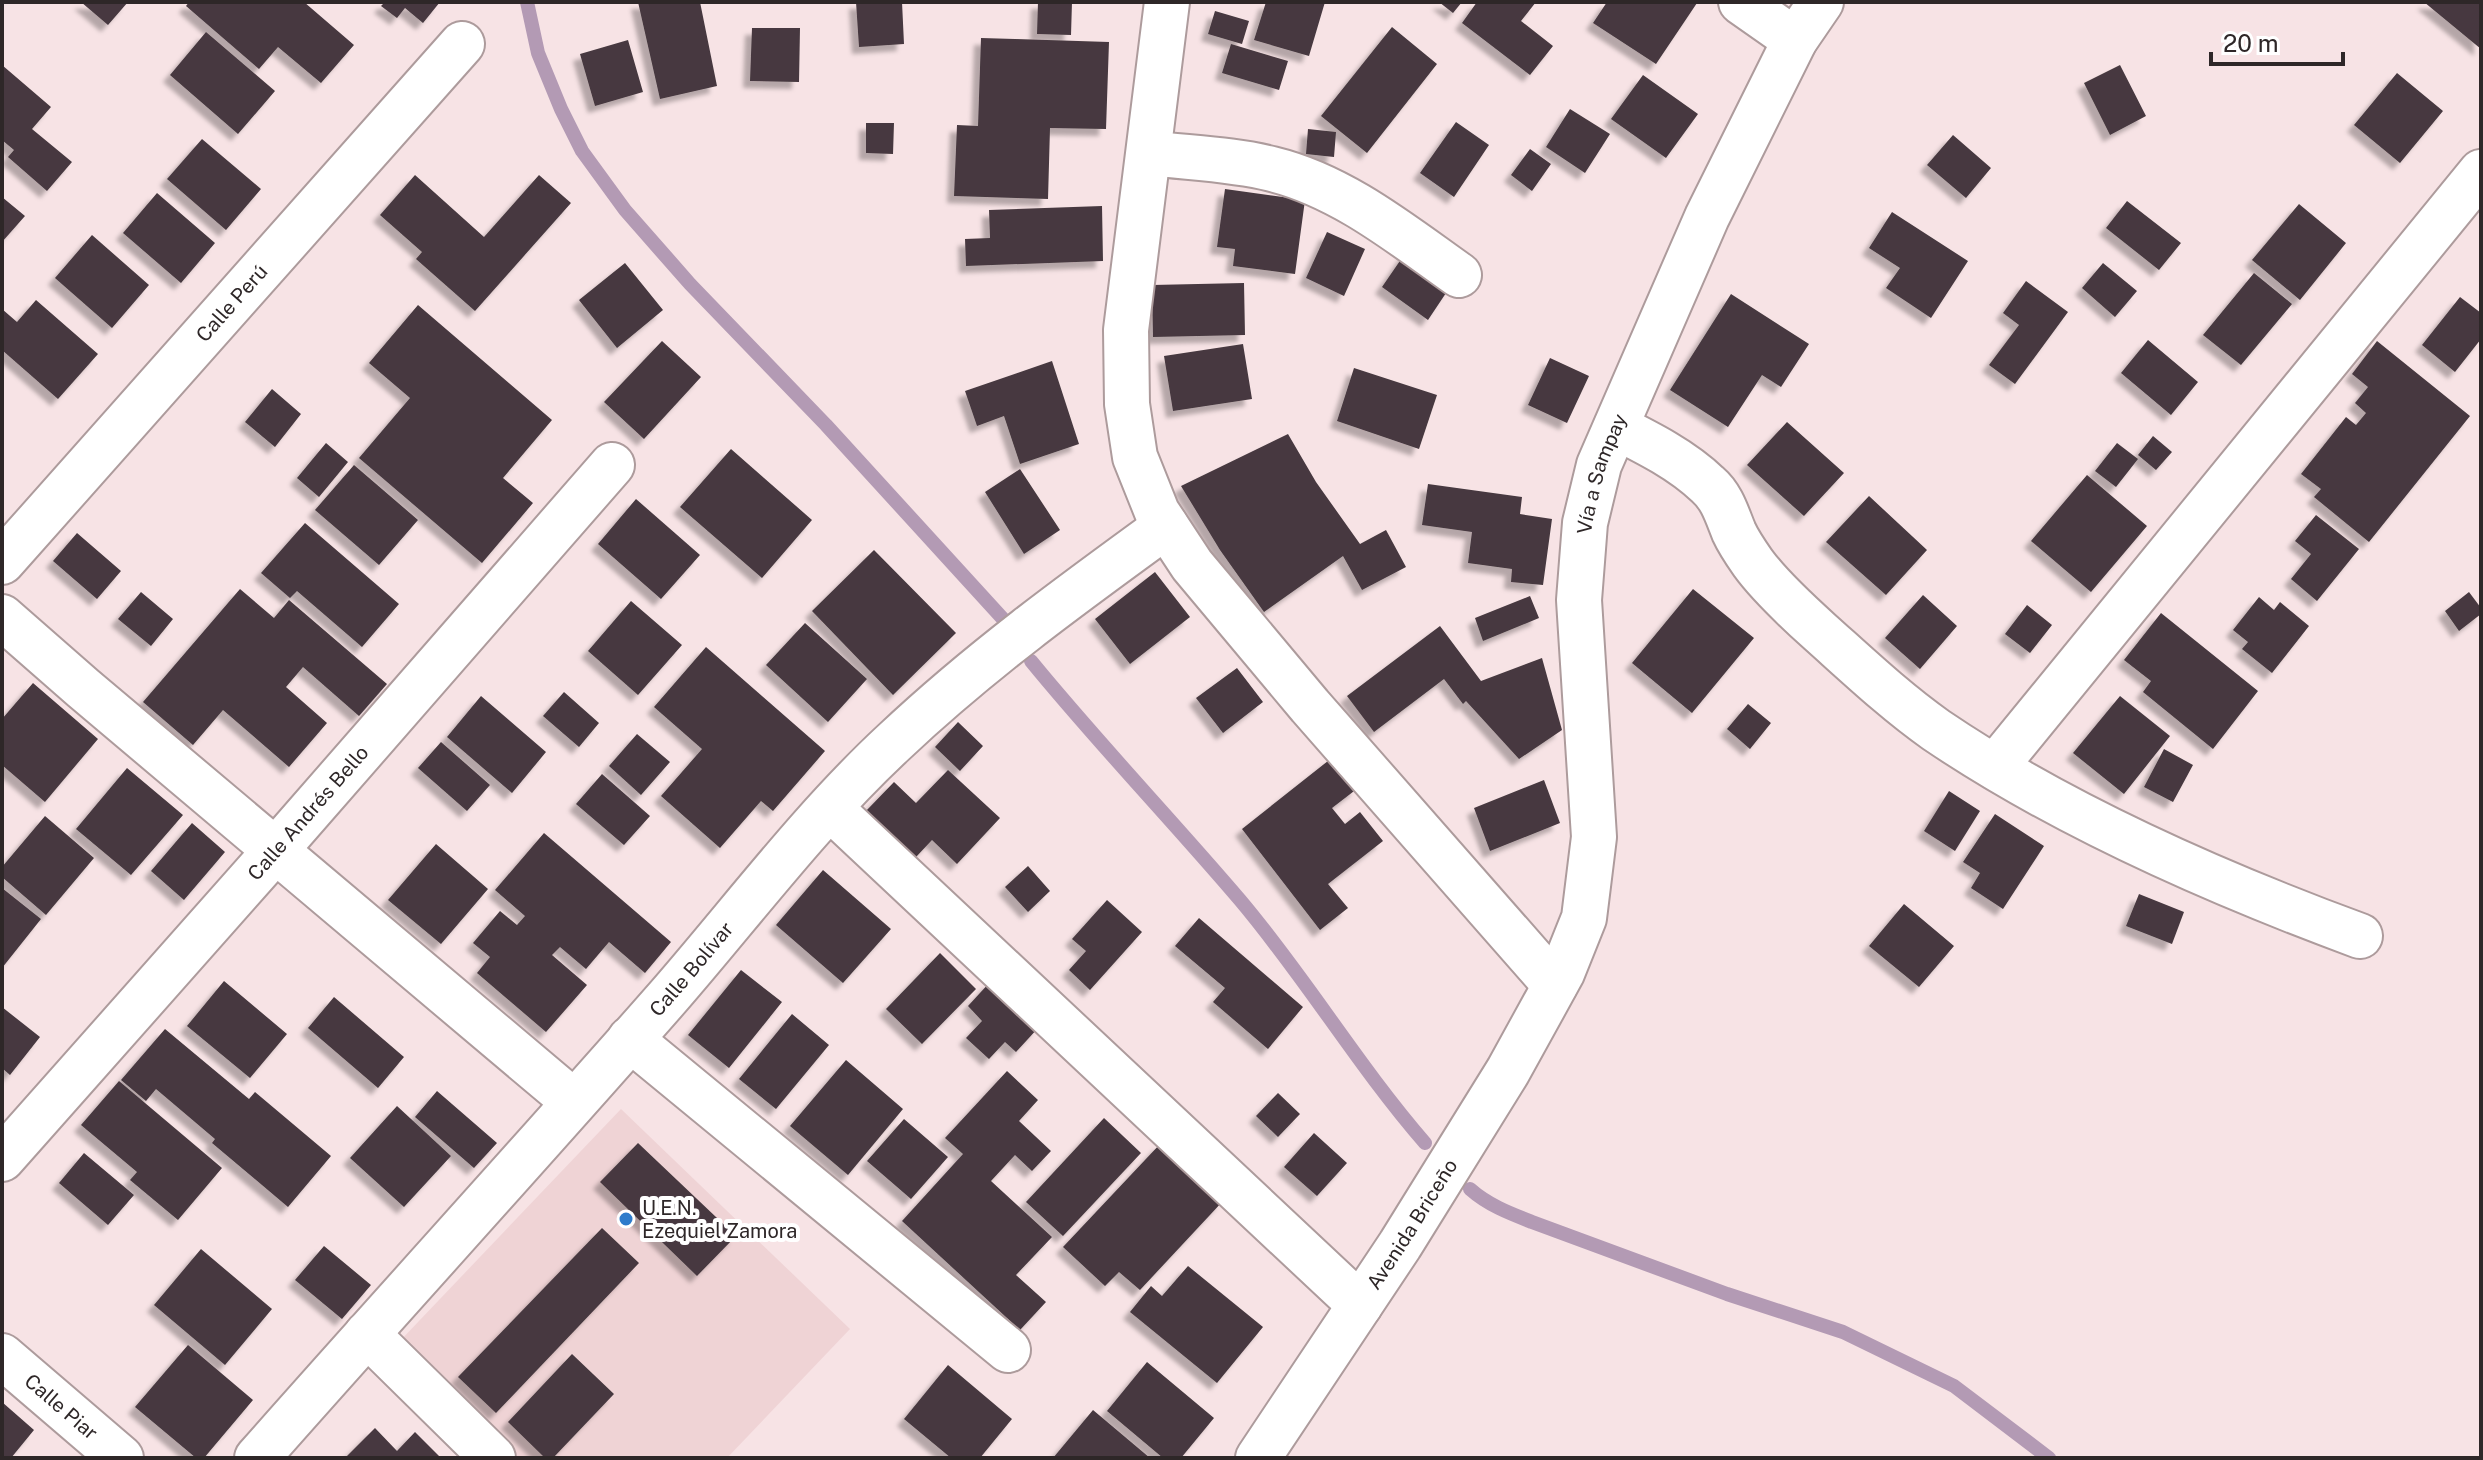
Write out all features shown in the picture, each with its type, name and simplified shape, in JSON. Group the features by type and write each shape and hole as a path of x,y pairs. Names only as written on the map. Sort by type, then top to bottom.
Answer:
{"street":[{"path":"1167,2 1126,330 1127,404 1135,457 1157,512 1192,565 1310,706 1555,985"},
{"path":"1741,2 1795,40"},
{"name":"Vía a Sampay","path":"1555,985 1584,918 1594,837 1579,600 1585,523 1599,465 1707,217 1795,40 1821,2"},
{"name":"Calle Perú","path":"2,562 462,44"},
{"path":"1149,153 1272,169 1304,180 1333,192 1371,214 1459,275"},
{"path":"1995,767 2481,172"},
{"path":"1616,427 1649,443 1710,486 1755,566 1808,622 1934,728 1995,767 2111,829 2262,900 2360,936"},
{"name":"Calle Andrés Bello","path":"2,1159 612,465"},
{"name":"Calle Bolívar","path":"257,1458 630,1039 830,808 890,745 955,686 1028,627 1166,526"},
{"path":"2,617 574,1102"},
{"path":"830,808 1360,1305"},
{"name":"Avenida Briceño","path":"1258,1458 1400,1245 1508,1071 1555,985"},
{"path":"630,1039 1008,1350"},
{"path":"367,1334 493,1458"},
{"name":"Calle Piar","path":"2,1356 121,1458"}],"shaded area":[{"name":"U.E.N. Ezequiel Zamora","path":"621,1109 850,1329 727,1458 519,1458 399,1342"}],"building":[{"path":"81,2 128,2 108,25"},
{"path":"189,2 304,2 354,45 321,83 278,47 259,69 186,6"},
{"path":"385,2 440,2 423,23 405,8 397,18 381,6"},
{"path":"638,2 700,2 717,86 660,99"},
{"path":"856,2 902,2 904,44 859,47"},
{"path":"1038,2 1072,2 1071,35 1037,34"},
{"path":"1266,2 1325,2 1309,56 1254,40"},
{"path":"1439,2 1462,2 1453,13"},
{"path":"1477,2 1536,2 1521,21 1553,46 1530,75 1462,23"},
{"path":"1607,2 1697,3 1656,64 1593,23"},
{"path":"2424,2 2481,2 2481,49"},
{"path":"1215,11 1249,21 1242,44 1208,34"},
{"path":"1392,27 1437,64 1367,153 1321,116"},
{"path":"752,28 800,28 799,82 750,81"},
{"path":"206,32 275,91 238,134 170,75"},
{"path":"981,38 1109,42 1106,129 1050,128 1048,199 954,196 957,125 978,126"},
{"path":"628,40 643,92 595,106 580,54"},
{"path":"1231,44 1288,61 1279,90 1222,73"},
{"path":"2,65 51,107 32,129 72,162 47,191 8,157 14,150 2,140"},
{"path":"2120,65 2146,116 2110,135 2084,83"},
{"path":"2397,73 2443,111 2400,163 2354,125"},
{"path":"1643,75 1698,114 1666,158 1611,119"},
{"path":"1570,109 1610,134 1585,173 1546,147"},
{"path":"1456,122 1489,145 1454,197 1420,173"},
{"path":"866,123 894,123 893,154 866,153"},
{"path":"1308,129 1336,132 1334,157 1306,154"},
{"path":"1953,135 1991,168 1966,198 1927,165"},
{"path":"202,139 261,189 226,230 167,179"},
{"path":"1530,149 1551,164 1532,191 1511,175"},
{"path":"415,175 484,237 539,175 571,203 475,311 416,259 422,252 380,215"},
{"path":"1225,189 1305,200 1295,274 1233,266 1235,249 1217,247"},
{"path":"157,193 215,243 181,283 123,233"},
{"path":"2,197 25,216 2,242"},
{"path":"2127,201 2181,243 2159,270 2106,228"},
{"path":"2299,204 2346,243 2300,300 2252,260"},
{"path":"1102,206 1103,261 966,266 965,239 990,238 989,210"},
{"path":"1892,212 1968,261 1931,318 1886,288 1900,268 1869,248"},
{"path":"1327,232 1365,249 1344,296 1306,278"},
{"path":"92,235 149,285 112,328 55,278"},
{"path":"1406,252 1452,284 1428,320 1382,287"},
{"path":"625,263 663,310 617,348 579,300"},
{"path":"2103,263 2137,291 2115,317 2082,288"},
{"path":"2254,273 2292,304 2241,365 2203,335"},
{"path":"2026,281 2068,312 2015,384 1989,365 2019,325 2003,313"},
{"path":"1244,283 1245,335 1153,337 1152,285"},
{"path":"1731,294 1809,344 1781,387 1762,375 1728,427 1670,390"},
{"path":"2460,297 2481,313 2481,339 2455,372 2422,345"},
{"path":"36,300 98,354 58,399 2,350 2,309 17,322"},
{"path":"418,305 552,420 503,478 533,503 482,563 359,458 410,398 369,363"},
{"path":"2148,340 2198,382 2171,415 2121,373"},
{"path":"662,341 701,377 644,439 604,402"},
{"path":"2377,341 2470,416 2369,542 2314,497 2321,489 2301,474 2346,417 2356,425 2366,413 2355,403 2368,387 2352,374"},
{"path":"1243,344 1252,399 1173,411 1164,356"},
{"path":"1550,358 1589,376 1567,423 1528,405"},
{"path":"1052,361 1079,444 1020,464 1004,416 977,426 965,391"},
{"path":"1354,368 1437,395 1419,449 1337,421"},
{"path":"272,389 301,414 275,447 245,422"},
{"path":"1787,422 1844,473 1804,516 1747,465"},
{"path":"1288,434 1316,482 1360,544 1386,530 1406,567 1362,590 1343,556 1264,612 1220,550 1181,486"},
{"path":"2153,436 2172,452 2156,470 2138,455"},
{"path":"326,443 348,462 319,497 297,478"},
{"path":"2117,443 2138,459 2116,487 2095,471"},
{"path":"731,449 812,520 762,578 680,507"},
{"path":"354,465 418,520 379,565 315,510"},
{"path":"1020,469 1060,530 1024,554 985,492"},
{"path":"2087,475 2147,526 2091,592 2031,541"},
{"path":"1428,484 1522,497 1520,514 1552,519 1543,585 1511,582 1512,569 1468,563 1472,532 1422,525"},
{"path":"1869,496 1927,550 1886,595 1826,542"},
{"path":"636,499 700,555 661,599 598,544"},
{"path":"2316,515 2359,549 2317,601 2291,579 2311,554 2295,541"},
{"path":"305,523 399,604 362,647 297,591 290,598 261,573"},
{"path":"77,533 121,571 97,599 53,561"},
{"path":"874,550 956,633 893,695 812,611"},
{"path":"1155,572 1190,617 1130,664 1095,619"},
{"path":"240,589 274,618 289,600 387,684 359,716 303,667 286,687 327,723 289,767 223,710 193,745 143,702"},
{"path":"1693,589 1754,638 1692,713 1632,663"},
{"path":"141,592 173,619 151,646 118,619"},
{"path":"2469,592 2481,608 2481,614 2459,631 2445,611"},
{"path":"1923,595 1957,626 1920,669 1885,638"},
{"path":"1530,596 1539,618 1483,641 1475,618"},
{"path":"2259,597 2274,610 2280,602 2309,626 2272,673 2242,649 2248,642 2233,630"},
{"path":"631,601 682,645 638,695 588,651"},
{"path":"2027,605 2052,625 2030,653 2005,634"},
{"path":"2161,613 2258,691 2213,749 2143,692 2151,681 2124,660"},
{"path":"805,623 867,679 828,722 766,665"},
{"path":"1440,626 1481,681 1542,658 1562,730 1519,759 1466,701 1463,704 1444,679 1374,732 1347,696"},
{"path":"706,647 825,751 773,811 761,801 720,848 661,796 702,749 654,707"},
{"path":"1237,668 1263,702 1223,733 1196,698"},
{"path":"33,683 98,739 45,802 2,765 2,719"},
{"path":"564,692 599,723 579,747 543,716"},
{"path":"481,696 546,752 512,793 447,737"},
{"path":"2120,696 2170,736 2124,794 2073,753"},
{"path":"1748,704 1771,723 1750,749 1727,729"},
{"path":"958,722 983,746 960,771 935,747"},
{"path":"637,734 670,762 641,795 609,766"},
{"path":"441,742 490,785 467,811 418,768"},
{"path":"2164,749 2193,765 2173,802 2144,787"},
{"path":"1333,757 1358,788 1332,808 1345,824 1360,812 1383,841 1328,884 1348,908 1320,930 1242,829"},
{"path":"127,768 183,815 131,875 76,829"},
{"path":"948,770 1000,818 957,864 932,840 916,857 866,811 894,782 916,803"},
{"path":"602,774 650,816 624,845 576,804"},
{"path":"1544,780 1560,823 1490,851 1474,808"},
{"path":"1949,791 1980,811 1955,851 1924,831"},
{"path":"1995,814 2044,846 2003,909 1971,888 1980,873 1963,862"},
{"path":"45,816 94,858 46,915 2,877 2,867"},
{"path":"192,823 225,852 184,900 151,871"},
{"path":"544,833 671,942 645,973 609,942 586,969 560,947 552,955 587,985 546,1032 477,973 490,957 473,943 500,911 517,925 525,916 495,890"},
{"path":"436,844 488,889 441,944 388,900"},
{"path":"1028,866 1050,891 1028,912 1005,887"},
{"path":"823,870 891,929 843,983 776,925"},
{"path":"2,888 41,919 2,968"},
{"path":"2139,894 2184,912 2172,944 2126,926"},
{"path":"1107,900 1142,932 1090,990 1069,970 1086,951 1072,939"},
{"path":"1904,904 1954,946 1919,987 1869,946"},
{"path":"1199,918 1303,1007 1268,1049 1213,1002 1225,988 1175,946"},
{"path":"940,953 976,989 922,1044 886,1009"},
{"path":"741,970 782,1002 729,1068 688,1035"},
{"path":"224,981 287,1034 250,1078 187,1026"},
{"path":"991,981 1039,1027 1016,1052 1005,1042 989,1059 966,1038 982,1021 968,1006"},
{"path":"334,997 404,1057 378,1088 308,1028"},
{"path":"2,1007 40,1037 10,1075 2,1068"},
{"path":"792,1014 829,1045 776,1109 739,1079"},
{"path":"165,1029 249,1099 255,1092 331,1156 288,1207 212,1143 215,1139 156,1089 146,1101 121,1080"},
{"path":"846,1060 903,1109 848,1175 790,1126"},
{"path":"1007,1071 1038,1100 1019,1121 1051,1151 1032,1171 1015,1155 991,1181 1052,1237 1016,1275 1046,1302 1020,1330 902,1221 963,1154 945,1138"},
{"path":"119,1081 222,1168 178,1220 130,1180 137,1172 81,1125"},
{"path":"437,1091 497,1143 474,1168 415,1117"},
{"path":"1278,1093 1300,1114 1278,1137 1256,1116"},
{"path":"397,1106 451,1156 404,1207 350,1158"},
{"path":"1104,1118 1141,1153 1063,1236 1026,1202"},
{"path":"904,1119 948,1157 911,1199 867,1161"},
{"path":"1314,1133 1347,1163 1317,1196 1284,1167"},
{"path":"638,1143 736,1236 697,1276 600,1182"},
{"path":"1161,1143 1223,1201 1140,1290 1119,1272 1105,1286 1063,1247"},
{"path":"84,1153 134,1195 108,1225 59,1183"},
{"path":"602,1228 639,1263 496,1413 458,1377"},
{"path":"324,1246 371,1285 342,1319 295,1280"},
{"path":"201,1249 272,1309 225,1365 154,1305"},
{"path":"1188,1266 1263,1327 1217,1383 1130,1312 1151,1286 1162,1296"},
{"path":"188,1345 253,1400 204,1458 196,1458 135,1407"},
{"path":"572,1354 614,1394 553,1458 545,1458 508,1422"},
{"path":"1147,1362 1214,1418 1181,1458 1163,1458 1107,1411"},
{"path":"948,1365 1012,1419 980,1458 951,1458 904,1419"},
{"path":"2,1402 34,1430 11,1458 2,1458"},
{"path":"1093,1410 1150,1458 1053,1458"},
{"path":"375,1428 397,1451 415,1432 441,1458 345,1458"}],"waterway":[{"path":"527,2 538,53 561,109 582,151 625,210 690,284 826,425 1004,620"},
{"path":"1031,661 1240,900 1377,1084 1425,1143"},
{"path":"1470,1189 1491,1204 1532,1222 1727,1294 1843,1332 1954,1386 2049,1458"}],"place":[{"name":"U.E.N. Ezequiel Zamora","path":"626,1219"}]}
